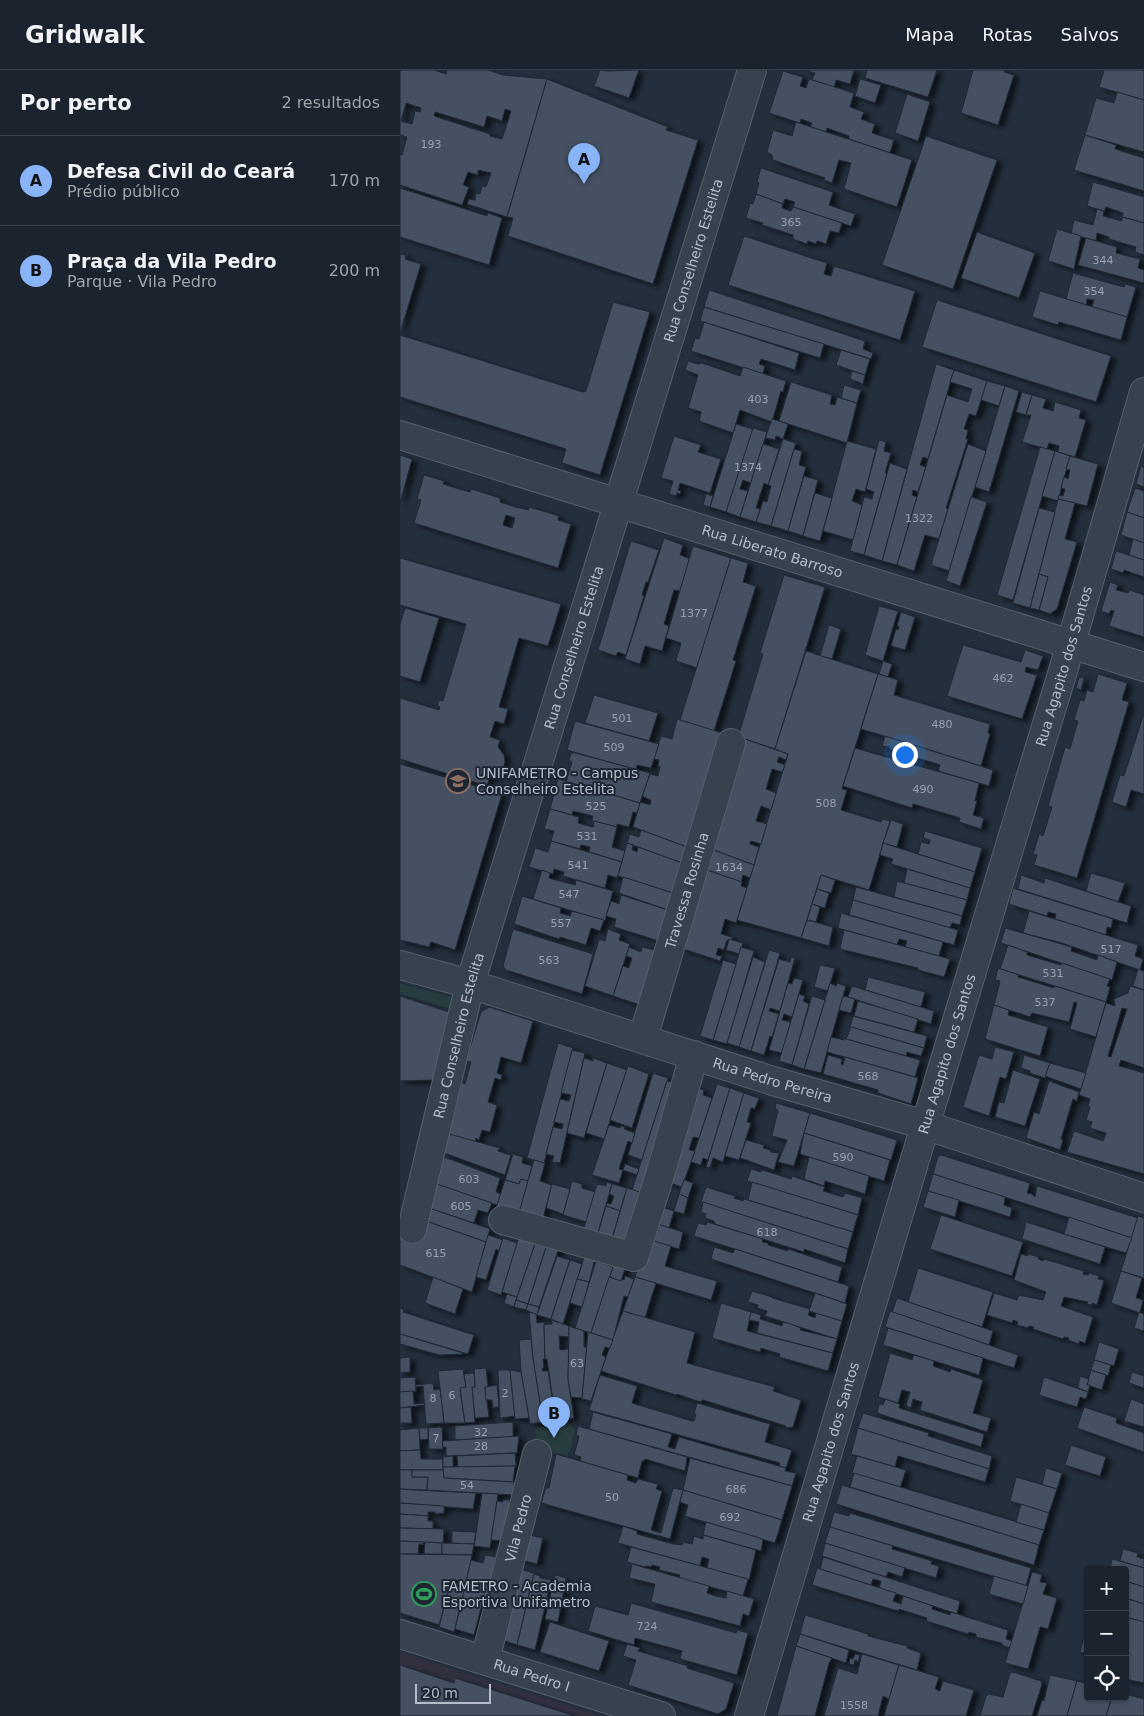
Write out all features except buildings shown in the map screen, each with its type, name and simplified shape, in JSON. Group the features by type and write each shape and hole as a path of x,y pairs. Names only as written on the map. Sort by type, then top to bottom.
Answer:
{"street":[{"name":"Rua Conselheiro Estelita","path":"412,1229 470,984 752,70"},
{"name":"Rua Agapito dos Santos","path":"749,1716 1071,644 1144,392"},
{"name":"Rua Liberato Barroso","path":"400,435 1144,667"},
{"name":"Travessa Rosinha","path":"643,1038 731,743"},
{"name":"Rua Pedro Pereira","path":"400,965 470,984 773,1081 925,1125 1144,1198"},
{"path":"503,1220 634,1257 663,1165 694,1055"},
{"name":"Vila Pedro","path":"485,1660 537,1454"},
{"name":"Rua Pedro I","path":"400,1634 662,1716"}],"shaded area":[{"path":"400,1652 600,1716 400,1716"}],"green space":[{"path":"400,983 461,1000 457,1011 400,994"},
{"path":"568,1422 575,1430 568,1457 535,1445 535,1428"}],"place":[{"name":"Defesa Civil do Ceará","path":"584,184"},
{"name":"UNIFAMETRO - Campus Conselheiro Estelita","path":"458,781"},
{"name":"Praça da Vila Pedro","path":"554,1438"},
{"name":"FAMETRO - Academia Esportiva Unifametro","path":"424,1594"}]}
